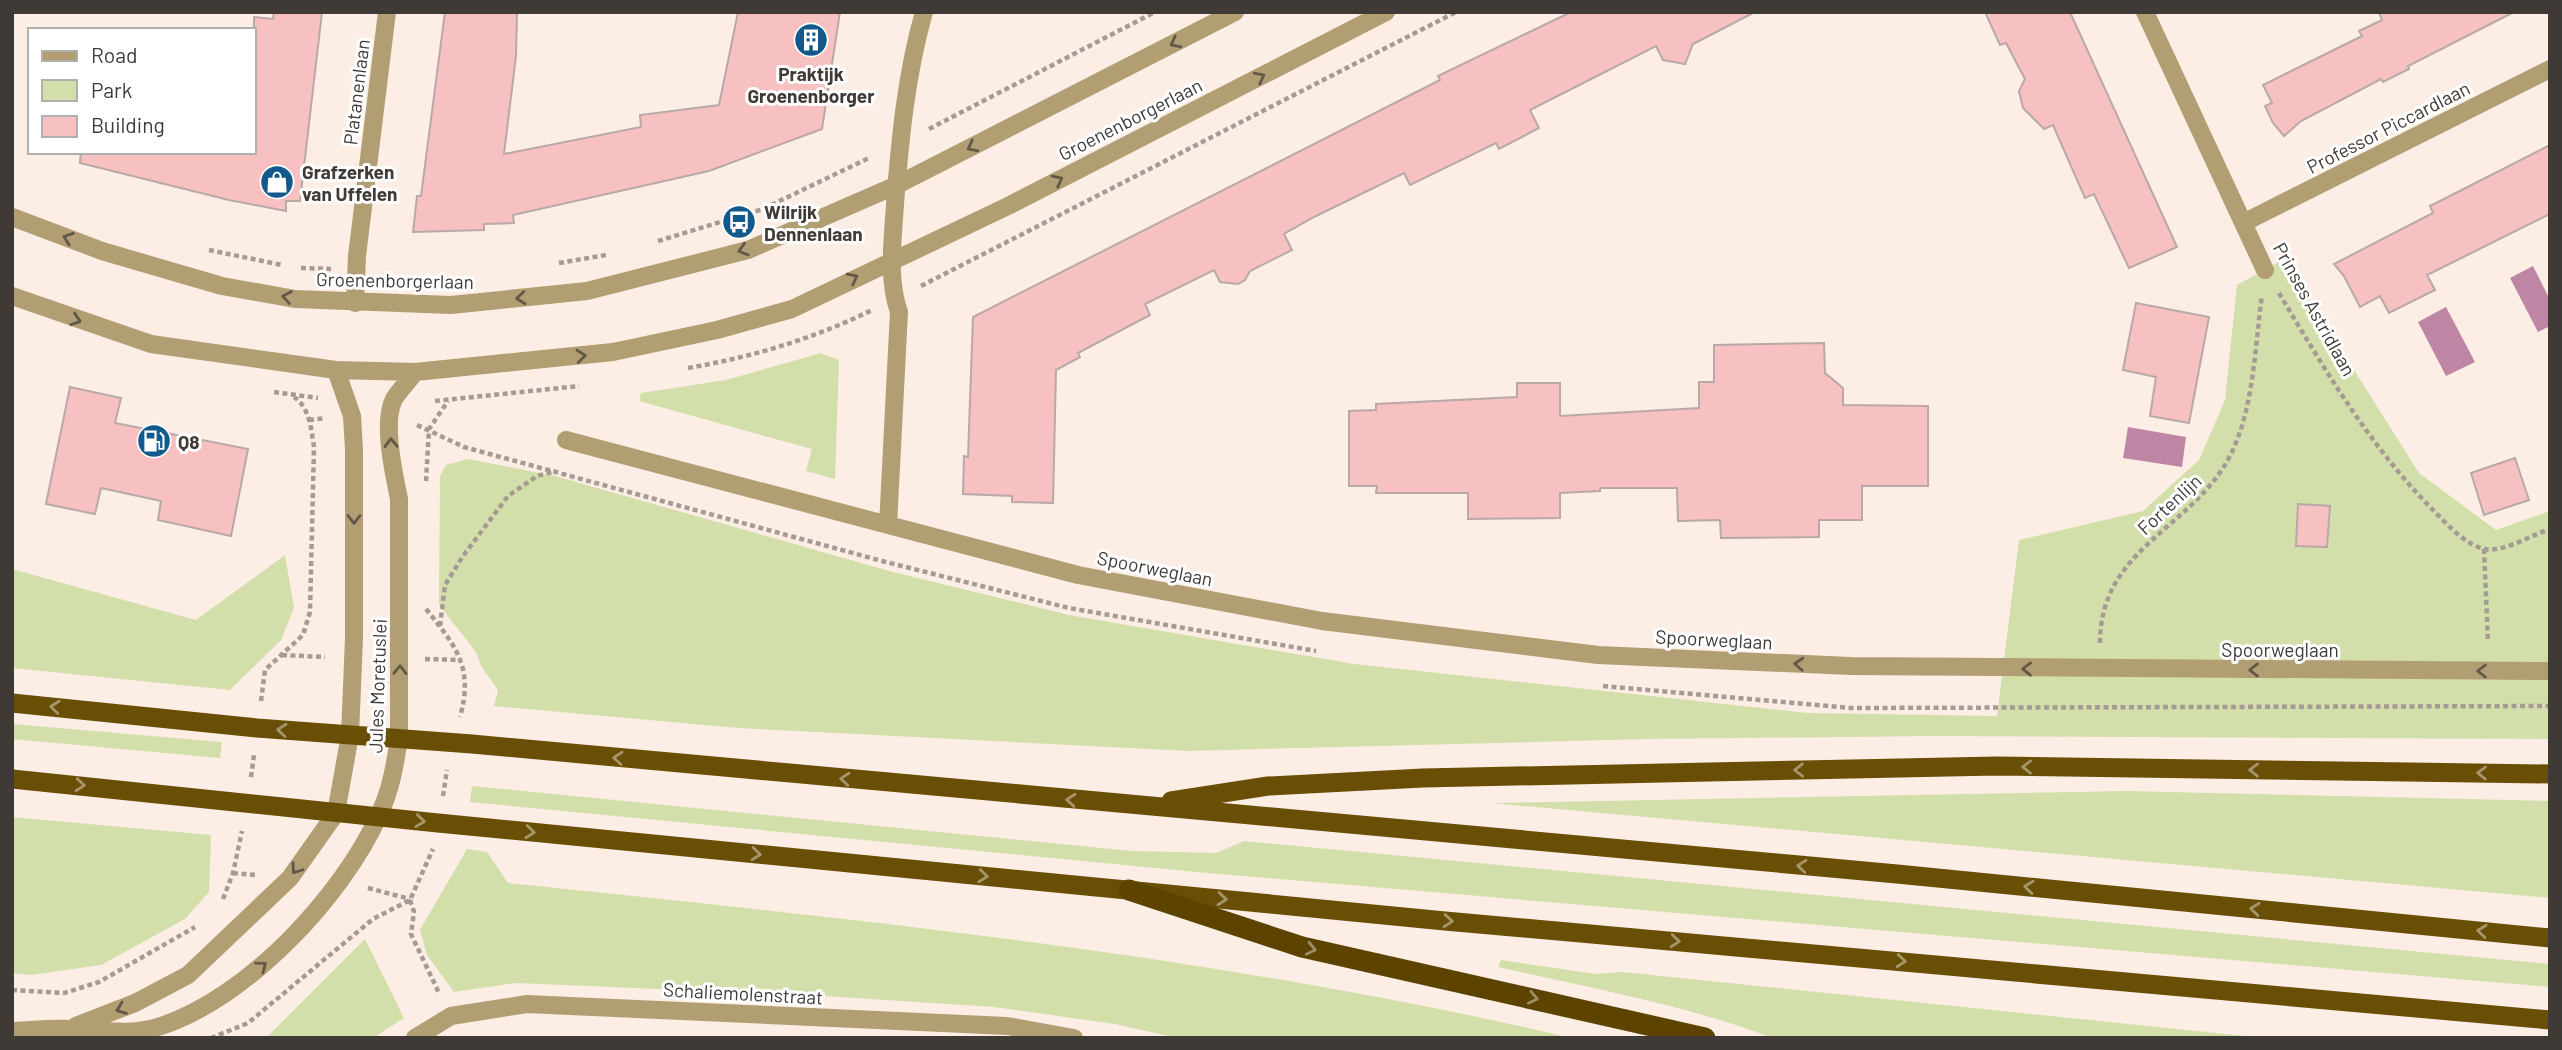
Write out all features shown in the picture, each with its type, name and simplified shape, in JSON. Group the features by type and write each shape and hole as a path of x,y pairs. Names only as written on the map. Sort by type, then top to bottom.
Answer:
{"highway":[{"path":"12,703 349,736 452,742 1911,876 2550,938"},
{"path":"1139,806 1268,786 1423,778 1997,766 2550,774"},
{"path":"12,779 1129,890 2550,1020"},
{"path":"1129,890 1302,947 1704,1038"}],"street":[{"name":"Platanenlaan","path":"355,303 387,12"},
{"path":"888,525 899,312 891,259 900,146 909,76 924,12"},
{"name":"Groenenborgerlaan","path":"12,217 102,251 222,286 295,299 355,303 468,304 587,291 748,250 897,185 1235,12"},
{"name":"Groenenborgerlaan","path":"12,296 150,344 335,370 415,372 613,352 717,330 792,309 891,259 1008,206 1386,12"},
{"name":"Prinses Astridlaan","path":"2145,12 2245,222 2265,270"},
{"name":"Professor Piccardlaan","path":"2245,222 2550,69"},
{"name":"Jules Moretuslei","path":"71,1033 188,975 290,878 335,813 349,736 354,638 354,450 352,416 335,370"},
{"name":"Jules Moretuslei","path":"12,1031 122,1032 159,1027 207,1007 273,957 322,903 379,817 394,776 399,738 399,499 391,463 390,416 393,400 415,372"},
{"name":"Spoorweglaan","path":"566,440 1078,575 1322,621 1584,653 1851,666 2100,670 2550,671"},
{"name":"Schaliemolenstraat","path":"415,1038 451,1016 527,1004 1007,1026 1074,1038"}],"path":[{"path":"651,243 763,209 900,146 954,114 1155,12"},
{"path":"206,250 298,268 357,270"},
{"path":"554,264 614,253"},
{"name":"Prinses Astridlaan","path":"2265,270 2342,399 2397,473 2468,541 2484,549"},
{"name":"Fortenlijn","path":"2100,670 2100,618 2111,587 2129,560 2207,491 2232,452 2248,399 2265,270"},
{"path":"293,397 325,399"},
{"path":"426,492 429,429 448,401"},
{"path":"440,626 445,586 463,556 509,496 537,476 556,471"},
{"path":"2489,706 2490,671 2484,549 2495,549 2550,529"},
{"path":"211,1038 248,1023 373,919 410,900 433,849 452,742 466,696 463,660 426,608 426,596"},
{"path":"410,900 414,912 411,934 451,1016"}],"green space":[{"path":"2284,259 2419,473 2496,530 2550,511 2550,739 1933,736 1647,739 1188,751 738,728 494,706 498,690 481,666 476,652 439,605 440,476 446,465 468,459 555,476 893,572 1069,615 1354,664 1808,713 1997,716 2019,540 2143,511 2199,460 2225,400 2237,285"},
{"path":"821,353 839,360 835,479 806,471 812,449 639,401 641,393 726,380"},
{"path":"285,555 294,608 281,640 230,690 12,668 12,569 196,620"},
{"path":"12,724 222,742 220,758 12,739"},
{"path":"472,786 1132,851 1216,853 1244,841 2550,964 2550,987 1207,873 470,802"},
{"path":"2127,791 2550,801 2550,898 1491,803"},
{"path":"12,817 211,835 209,892 185,919 101,965 31,975 12,973"},
{"path":"467,849 487,852 508,883 776,911 1176,963 1440,1009 1572,1038 1177,1038 1115,1024 994,1007 824,996 516,983 454,992 427,955 420,930"},
{"path":"365,939 404,1018 373,1038 266,1038"},
{"path":"1501,960 1596,974 1622,972 2265,1038 1773,1038 1672,1007 1498,967"}],"shaded area":[{"path":"2533,266 2550,300 2550,326 2538,332 2510,278"},
{"path":"2446,307 2475,362 2446,376 2418,322"},
{"path":"2128,427 2186,437 2182,467 2123,458"}],"building":[{"path":"274,12 322,12 300,201 286,201 286,211 229,200 80,163 81,154 256,154 254,17 273,19"},
{"path":"445,12 517,12 516,56 504,154 641,127 640,115 719,105 738,12 840,12 822,129 709,171 513,215 514,223 484,224 484,230 413,232 417,196 421,196"},
{"path":"1571,12 1755,12 1693,44 1685,64 1663,60 1656,46 1530,110 1539,128 1499,149 1496,143 1410,185 1404,173 1314,217 1284,234 1292,250 1250,271 1245,280 1238,284 1220,282 1214,270 1145,304 1150,315 1078,353 1080,357 1056,370 1053,503 1012,502 1012,496 963,494 964,456 968,457 973,317 1440,80 1438,76"},
{"path":"1985,12 2070,12 2177,247 2129,268 2094,194 2085,198 2053,125 2044,129 2023,108 2019,91 2025,79 2006,43 2000,45"},
{"path":"2379,12 2514,12 2408,66 2409,69 2383,82 2381,79 2301,121 2284,136 2273,123 2265,106 2272,103 2263,85 2362,36 2359,31 2382,20"},
{"path":"2550,145 2550,214 2427,275 2435,290 2389,313 2380,296 2360,307 2344,276 2334,264 2433,213 2430,206"},
{"path":"2136,303 2209,317 2189,423 2150,416 2156,377 2123,370"},
{"path":"1824,343 1825,373 1843,388 1843,405 1928,406 1928,486 1862,486 1862,520 1819,520 1819,537 1721,538 1720,520 1678,521 1677,488 1600,488 1600,491 1560,493 1560,518 1468,519 1468,493 1376,493 1377,486 1349,486 1349,411 1376,410 1376,404 1517,397 1517,383 1560,383 1560,416 1699,408 1699,382 1714,382 1714,345"},
{"path":"70,387 121,398 115,423 248,449 231,536 158,520 161,501 101,488 95,514 46,504"},
{"path":"2515,458 2529,500 2484,515 2471,473"},
{"path":"2298,504 2330,506 2327,547 2296,546"}],"place":[{"name":"Praktijk Groenenborger","path":"811,40"},
{"name":"Grafzerken van Uffelen","path":"277,182"},
{"name":"Wilrijk Dennenlaan","path":"739,222"},
{"name":"Q8","path":"154,441"}]}
